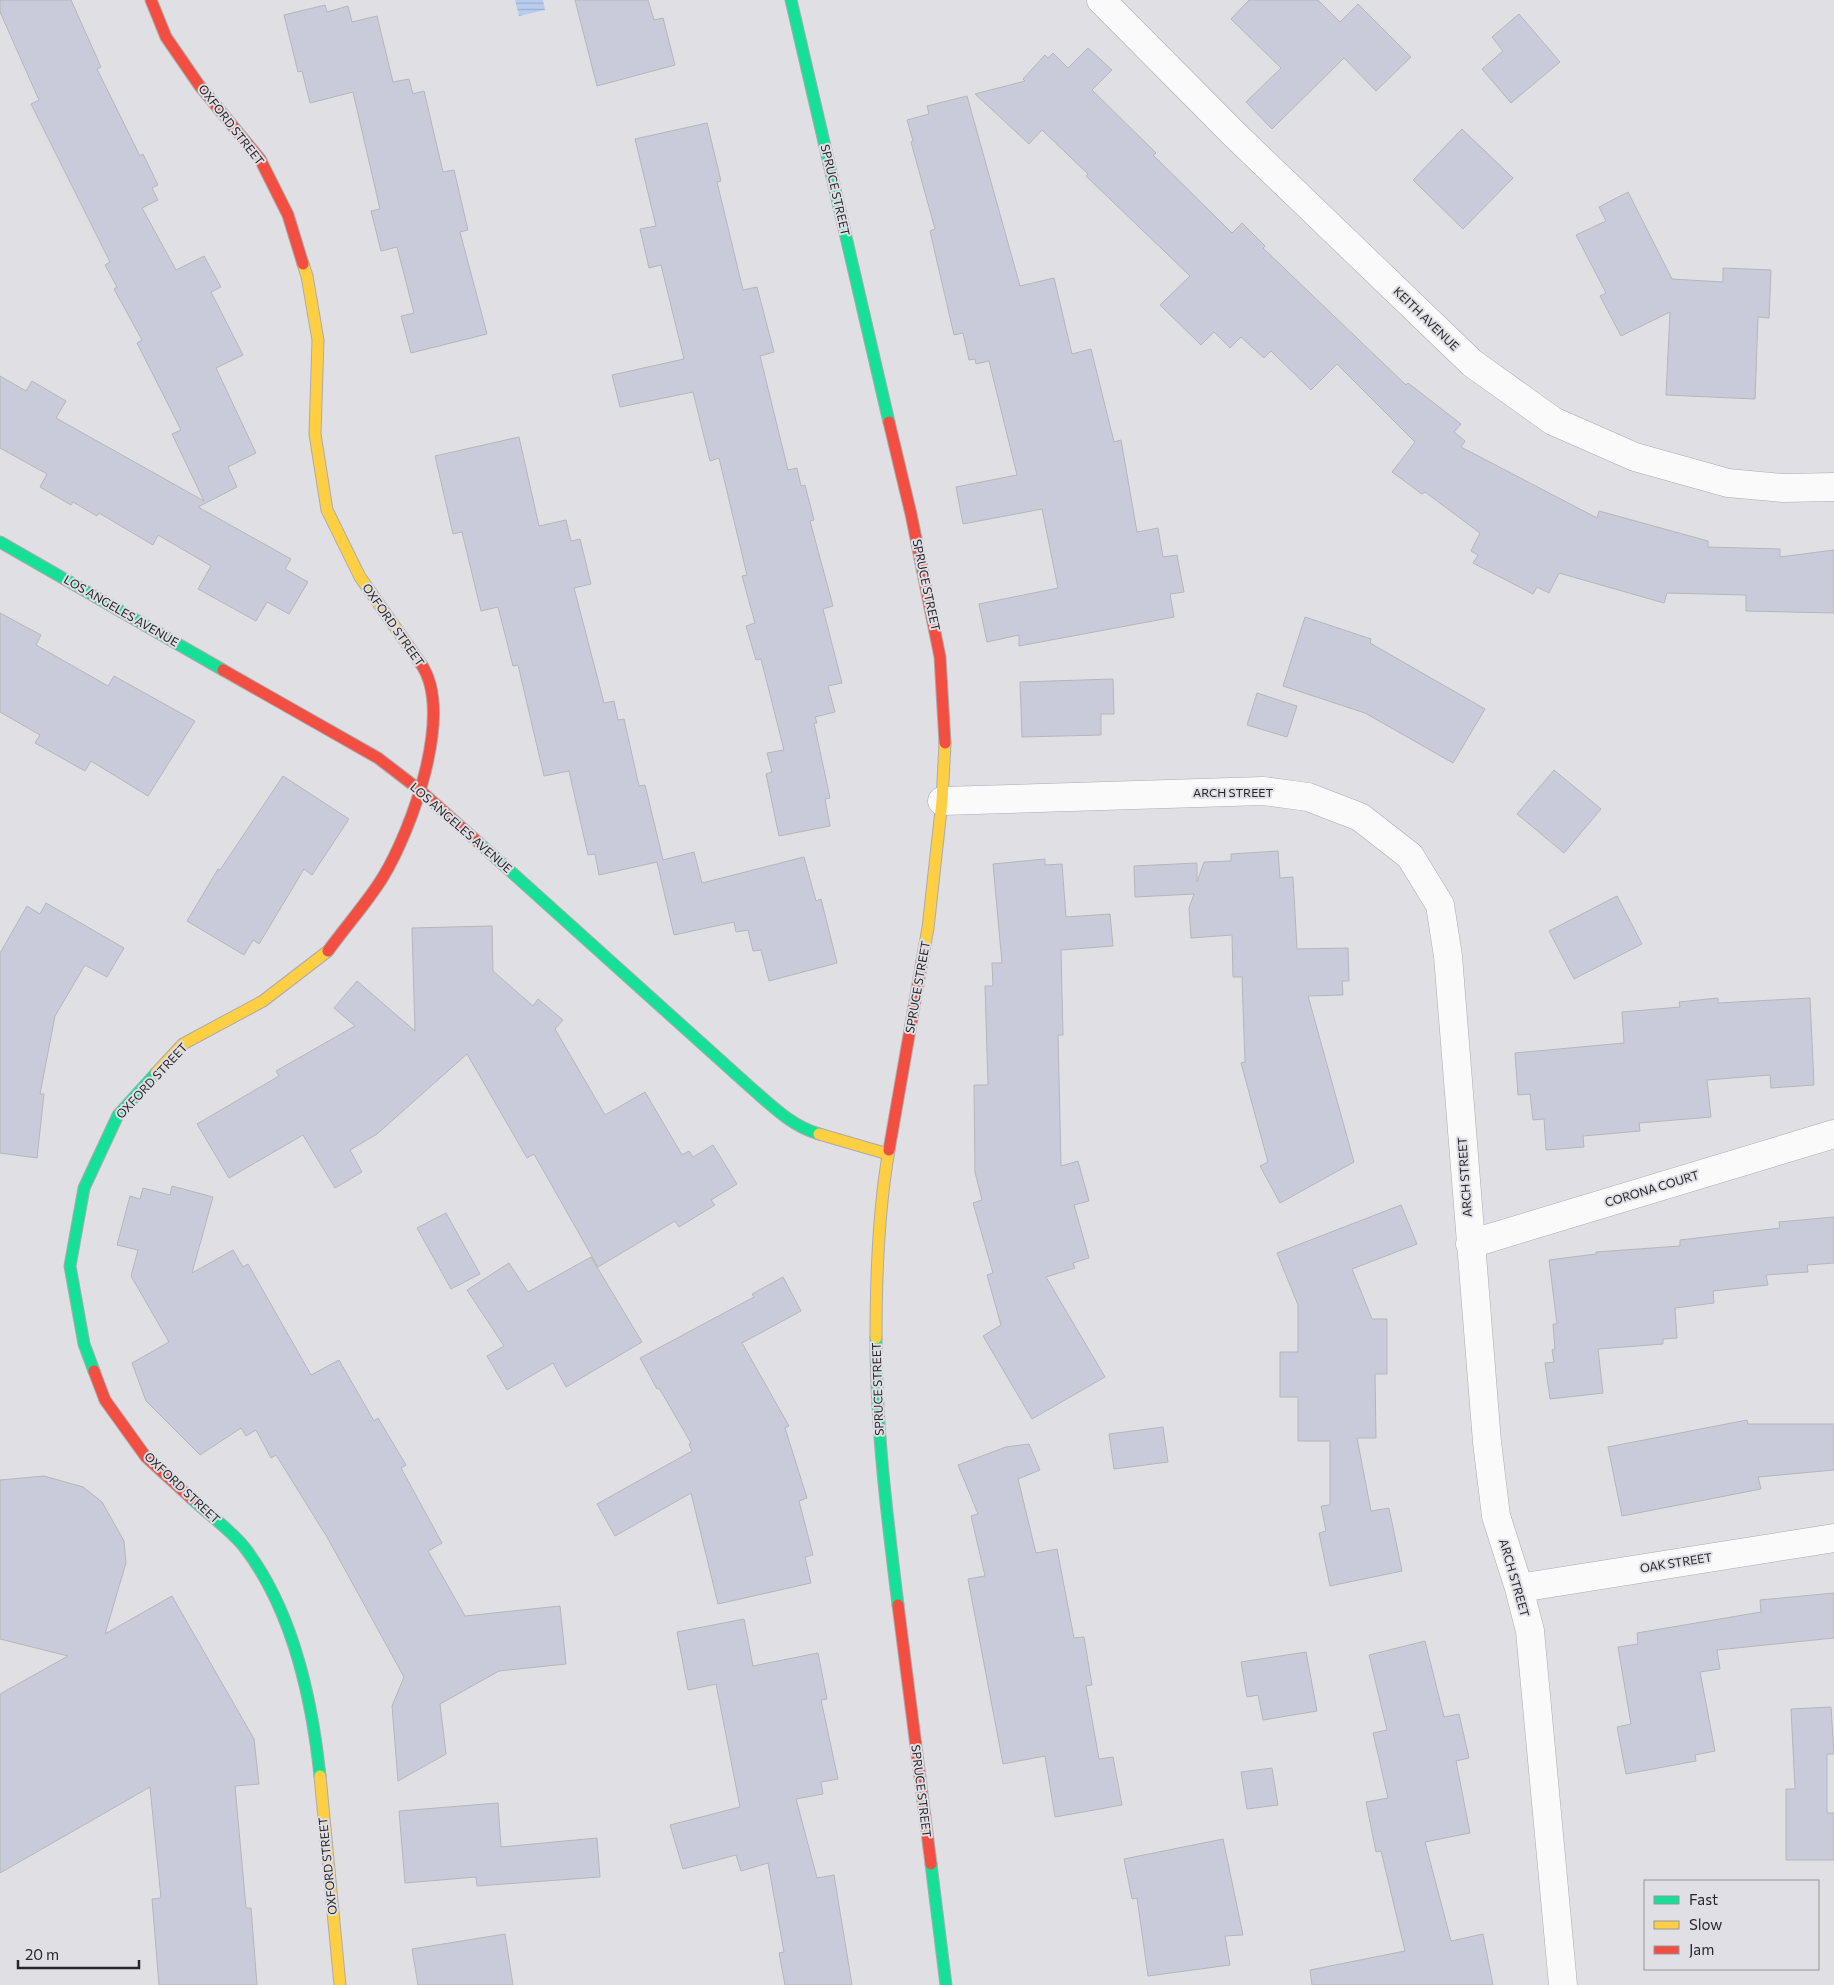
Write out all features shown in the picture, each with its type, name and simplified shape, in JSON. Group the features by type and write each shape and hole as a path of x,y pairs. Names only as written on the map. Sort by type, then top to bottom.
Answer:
{"street":[{"name":"OXFORD STREET","path":"151,0 166,36 200,85 260,160 288,215 307,276 318,340 315,434 327,510 360,577 425,670 433,703 432,742 421,791 404,836 383,877 327,952 263,1001 183,1044 118,1115 84,1188 70,1266 84,1344 105,1400 146,1457 244,1547 269,1587 290,1629 314,1729 340,1985"},
{"name":"SPRUCE STREET","path":"791,0 931,606 940,657 945,752 942,801 928,928 888,1154 881,1220 876,1301 876,1387 882,1474 946,1985"},
{"name":"KEITH AVENUE","path":"1101,0 1234,134 1472,363 1553,421 1635,456 1728,483 1784,488 1834,487"},
{"name":"LOS ANGELES AVENUE","path":"0,542 378,758 421,791 791,1122 813,1133 888,1154"},
{"name":"ARCH STREET","path":"942,801 1263,791 1308,797 1360,817 1410,856 1440,905 1448,956 1487,1442 1496,1516 1519,1588 1530,1631 1563,1985"},
{"name":"CORONA COURT","path":"1470,1244 1834,1134"},
{"name":"OAK STREET","path":"1519,1588 1834,1538"}],"water":[{"path":"515,0 543,0 545,10 519,16"}],"building":[{"path":"0,0 71,0 101,67 97,69 140,156 143,154 158,185 152,188 158,200 142,208 176,270 204,256 221,287 211,292 243,355 216,368 256,453 228,467 237,487 198,507 291,559 285,569 308,582 289,614 267,602 256,621 198,589 211,566 158,535 153,545 99,513 97,516 73,502 71,505 40,487 47,474 0,448 0,376 26,391 32,381 66,401 56,418 204,501 172,434 181,430 137,343 142,340 114,289 117,287 105,265 110,262 31,104 39,100 0,12"},
{"path":"575,0 648,0 654,20 663,18 675,65 597,86"},
{"path":"1249,0 1318,0 1340,22 1358,4 1411,57 1376,91 1344,58 1272,129 1246,102 1281,68 1231,19"},
{"path":"325,5 327,12 348,6 352,22 377,16 393,82 409,79 413,94 424,91 443,172 454,170 468,230 460,232 487,334 411,353 401,316 414,313 397,247 381,251 371,211 380,209 353,92 310,103 302,71 298,72 284,15"},
{"path":"1519,14 1560,62 1511,103 1482,69 1503,51 1492,37"},
{"path":"1088,48 1112,70 1092,90 1156,153 1153,155 1232,233 1242,223 1265,246 1263,248 1406,385 1408,383 1461,424 1454,432 1465,441 1461,447 1597,518 1599,511 1708,541 1708,547 1780,549 1780,557 1834,550 1834,613 1746,611 1746,595 1667,593 1664,603 1559,573 1549,593 1537,587 1533,594 1473,563 1478,555 1471,551 1480,533 1425,492 1422,494 1392,472 1415,442 1337,364 1311,390 1271,351 1264,358 1241,337 1230,348 1214,332 1201,345 1160,305 1190,276 1086,176 1088,174 1042,130 1029,144 975,94 1025,81 1023,79 1045,55 1048,58 1053,53 1068,68"},
{"path":"967,96 1020,286 1054,278 1072,354 1091,349 1114,442 1121,440 1137,532 1158,528 1163,557 1177,555 1184,592 1170,594 1174,617 1019,646 1019,635 987,642 979,604 1058,588 1042,509 963,524 956,487 1017,475 989,361 976,364 975,359 969,360 963,333 954,335 930,231 935,229 911,142 913,141 907,120 929,114 927,106"},
{"path":"707,123 721,181 717,182 743,290 757,287 774,352 760,356 788,470 797,468 801,486 805,485 814,520 810,521 833,606 823,609 842,683 828,686 835,712 815,717 817,723 814,723 830,798 825,799 830,826 779,836 766,774 772,772 767,753 784,750 761,659 756,660 746,626 755,623 742,576 747,575 719,458 710,461 693,392 620,407 612,375 684,359 661,265 649,268 640,229 656,226 635,139"},
{"path":"1462,129 1513,178 1463,229 1413,180"},
{"path":"1628,192 1672,279 1723,282 1723,268 1771,270 1769,318 1758,317 1755,399 1666,395 1670,312 1621,336 1600,296 1606,293 1576,235 1606,221 1599,207"},
{"path":"519,437 539,526 566,520 571,541 580,539 591,584 574,588 604,703 614,701 618,720 624,719 639,786 645,785 663,860 694,852 702,883 804,857 816,901 821,899 837,963 769,981 761,950 753,951 748,930 736,932 734,922 674,935 657,862 599,875 595,854 588,855 569,771 544,776 518,665 513,666 498,607 481,611 462,532 453,534 435,456"},
{"path":"0,613 41,635 36,645 108,686 114,676 195,721 148,796 91,761 85,771 35,743 40,735 0,712"},
{"path":"1305,617 1371,639 1370,643 1485,709 1453,763 1365,713 1283,686"},
{"path":"1113,679 1114,714 1101,714 1101,735 1022,737 1020,682"},
{"path":"1257,693 1297,706 1287,737 1247,725"},
{"path":"1554,770 1601,809 1564,853 1517,814"},
{"path":"283,776 349,819 312,875 304,869 259,944 253,940 244,955 187,921 218,869 220,870"},
{"path":"1278,851 1280,878 1293,877 1297,949 1348,948 1349,981 1342,981 1343,995 1308,996 1354,1162 1280,1203 1260,1166 1268,1162 1241,1063 1245,1062 1242,977 1233,977 1232,935 1191,938 1189,908 1194,894 1135,897 1134,866 1197,863 1197,882 1204,862 1231,861 1231,854"},
{"path":"1045,859 1045,865 1062,864 1066,917 1110,914 1113,946 1061,950 1063,1035 1058,1035 1061,1166 1078,1161 1089,1201 1074,1205 1089,1258 1073,1263 1075,1268 1046,1277 1105,1377 1032,1419 983,1336 1001,1325 987,1275 993,1273 973,1203 982,1200 975,1172 974,1085 988,1085 985,986 993,986 992,963 1002,963 993,864"},
{"path":"1617,896 1642,944 1574,979 1549,931"},
{"path":"46,903 124,948 107,977 85,965 55,1016 40,1094 44,1094 37,1158 0,1153 0,953 27,906 40,914"},
{"path":"492,926 493,971 533,1006 538,999 563,1020 555,1029 605,1115 645,1092 682,1155 689,1151 693,1157 713,1145 737,1184 711,1200 715,1205 679,1227 675,1221 598,1267 534,1154 527,1158 467,1054 377,1134 350,1150 362,1172 335,1188 303,1135 229,1178 197,1124 279,1076 276,1071 355,1026 334,1008 357,981 415,1031 412,928"},
{"path":"1718,998 1718,1003 1810,998 1814,1085 1771,1088 1770,1075 1707,1080 1711,1117 1639,1123 1640,1131 1583,1136 1584,1147 1546,1150 1544,1119 1533,1120 1530,1094 1518,1095 1515,1053 1624,1043 1622,1012 1680,1007 1679,1002"},
{"path":"172,1186 213,1197 192,1273 233,1250 243,1267 248,1264 311,1375 339,1360 374,1421 378,1418 406,1465 401,1468 442,1543 428,1551 465,1616 560,1606 566,1664 499,1671 440,1704 446,1754 398,1781 392,1706 404,1677 327,1537 276,1455 271,1458 256,1430 246,1436 241,1428 200,1455 146,1401 132,1363 169,1342 131,1276 138,1250 117,1245 130,1196 140,1199 143,1188 170,1195"},
{"path":"1401,1205 1417,1244 1352,1269 1372,1319 1387,1319 1387,1374 1375,1374 1376,1438 1357,1438 1371,1511 1389,1508 1402,1571 1330,1586 1319,1533 1326,1531 1321,1506 1330,1505 1330,1441 1298,1441 1298,1397 1280,1397 1280,1352 1298,1352 1298,1305 1277,1253"},
{"path":"446,1213 480,1274 451,1289 417,1228"},
{"path":"1834,1217 1834,1263 1807,1265 1808,1272 1766,1275 1768,1285 1713,1291 1714,1303 1675,1308 1677,1338 1663,1339 1663,1344 1598,1349 1603,1393 1550,1399 1545,1363 1554,1362 1552,1350 1555,1349 1553,1324 1557,1324 1549,1260 1596,1254 1596,1252 1680,1246 1680,1240 1780,1228 1779,1222"},
{"path":"591,1257 642,1342 566,1387 553,1363 507,1390 487,1356 504,1346 467,1290 509,1263 528,1292"},
{"path":"783,1277 801,1311 742,1343 789,1426 785,1428 807,1498 799,1501 813,1555 805,1557 811,1583 718,1604 691,1493 615,1536 597,1504 692,1451 689,1444 691,1443 640,1358 754,1297 752,1294"},
{"path":"1747,1420 1748,1424 1834,1424 1834,1470 1758,1477 1761,1489 1622,1516 1608,1447"},
{"path":"1163,1427 1168,1462 1114,1469 1109,1434"},
{"path":"1029,1444 1040,1470 1018,1479 1036,1553 1057,1549 1074,1638 1084,1637 1092,1685 1086,1686 1099,1759 1113,1757 1122,1805 1055,1817 1045,1756 1003,1764 968,1579 985,1576 971,1516 978,1514 958,1465 1006,1447"},
{"path":"44,1476 83,1487 102,1502 124,1541 126,1563 105,1634 172,1596 254,1739 259,1784 235,1786 246,1908 251,1908 257,1985 159,1985 152,1899 161,1898 150,1787 0,1873 0,1694 68,1656 0,1639 0,1480"},
{"path":"1834,1593 1834,1638 1717,1650 1720,1669 1700,1672 1715,1751 1695,1755 1696,1761 1626,1774 1617,1727 1631,1724 1618,1647 1638,1644 1637,1633 1761,1612 1760,1600"},
{"path":"744,1619 753,1666 818,1653 827,1699 821,1700 838,1779 821,1782 823,1794 796,1799 817,1878 834,1875 852,1985 785,1985 779,1953 784,1952 768,1863 741,1871 736,1855 683,1869 670,1825 740,1807 716,1684 688,1690 677,1632"},
{"path":"1425,1641 1444,1717 1459,1714 1469,1758 1456,1761 1470,1833 1425,1842 1451,1941 1483,1934 1493,1985 1312,1985 1310,1970 1405,1951 1381,1851 1376,1852 1366,1802 1388,1798 1373,1733 1387,1730 1369,1655"},
{"path":"1306,1652 1317,1711 1263,1720 1258,1695 1247,1697 1241,1662"},
{"path":"1831,1707 1834,1754 1827,1754 1827,1813 1834,1813 1834,1860 1786,1860 1786,1789 1795,1789 1791,1709"},
{"path":"1272,1768 1278,1805 1247,1809 1241,1772"},
{"path":"498,1803 501,1847 597,1838 600,1877 477,1886 476,1877 405,1883 399,1811"},
{"path":"1223,1839 1243,1935 1225,1936 1230,1965 1148,1976 1137,1898 1132,1899 1124,1859"},
{"path":"505,1934 513,1985 418,1985 412,1949"}],"traffic: fast":[{"path":"791,0 889,422"},
{"path":"0,542 223,670"},
{"path":"478,842 773,1107 799,1126 819,1134"},
{"path":"94,1371 84,1344 70,1266 84,1188 118,1115 156,1073"},
{"path":"876,1338 880,1438 898,1605"},
{"path":"192,1499 240,1542 262,1573 276,1599 298,1657 312,1717 320,1776"},
{"path":"931,1864 946,1985"}],"traffic: slow":[{"path":"303,264 307,276 318,340 315,434 327,510 360,577 421,664"},
{"path":"922,961 928,928 942,801 945,743"},
{"path":"156,1073 183,1044 263,1001 328,951"},
{"path":"819,1134 888,1154"},
{"path":"876,1338 878,1244 882,1196 889,1150"},
{"path":"320,1776 340,1985"}],"traffic: jam":[{"path":"151,0 166,37 199,85 260,159 288,215 303,264"},
{"path":"889,422 911,514 940,657 945,743"},
{"path":"328,951 383,877 406,831 416,802 425,772 431,741 433,711 430,685 421,664"},
{"path":"223,670 378,758 421,791 478,842"},
{"path":"889,1150 922,961"},
{"path":"94,1371 105,1400 146,1457 192,1499"},
{"path":"898,1605 931,1864"}]}
